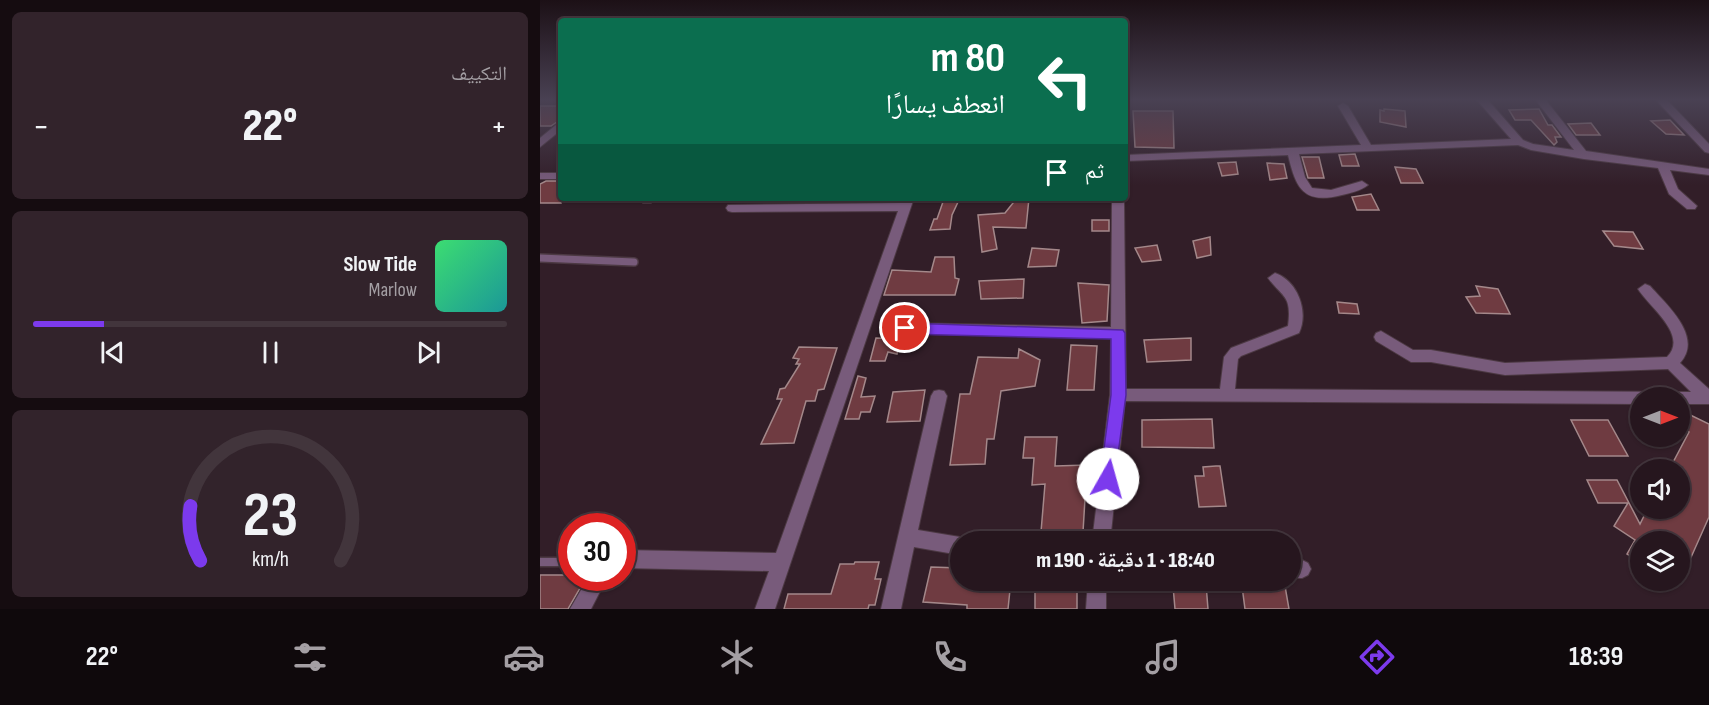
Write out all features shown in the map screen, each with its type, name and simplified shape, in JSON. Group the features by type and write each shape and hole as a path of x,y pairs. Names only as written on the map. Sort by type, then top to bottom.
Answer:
{"street":[{"path":"540,144 557,127"},
{"path":"1356,127 1368,148"},
{"path":"1506,127 1519,142"},
{"path":"1562,127 1584,156"},
{"path":"1687,127 1709,150"},
{"path":"1128,158 1293,153 1519,142 1531,147 1584,156 1709,172"},
{"path":"1293,153 1302,184 1314,193 1338,192 1362,185"},
{"path":"1663,166 1673,191 1691,206"},
{"path":"540,176 558,176"},
{"path":"1102,531 1118,395 1118,201"},
{"path":"732,208 906,202 765,609"},
{"path":"1227,395 1231,357 1236,352 1294,329 1296,316 1291,295 1286,286 1275,278"},
{"path":"1381,337 1411,356 1431,356 1491,368 1671,363 1682,351 1680,333 1645,289"},
{"path":"905,328 1118,333"},
{"path":"1671,363 1709,398"},
{"path":"1118,395 1630,398"},
{"path":"891,609 939,396"},
{"path":"1690,398 1709,398"},
{"path":"908,537 950,544"},
{"path":"636,559 781,562"},
{"path":"580,609 590,591"},
{"path":"1096,609 1097,591"}],"lane":[{"path":"540,258 634,262"},
{"path":"540,562 558,561"}],"building":[{"path":"1134,127 1173,127 1174,148 1135,147"},
{"path":"1538,127 1554,127 1561,137 1555,137 1557,142 1554,145"},
{"path":"1570,127 1594,127 1600,135 1576,135"},
{"path":"1658,127 1677,127 1684,135 1666,134"},
{"path":"1355,154 1359,166 1342,166 1339,155"},
{"path":"1302,157 1319,157 1324,178 1308,178"},
{"path":"1236,162 1238,174 1222,176 1218,163"},
{"path":"1267,163 1284,164 1287,178 1270,180"},
{"path":"1395,167 1416,169 1423,183 1401,183"},
{"path":"546,181 558,181 558,201 561,203 540,203 540,184"},
{"path":"1371,194 1379,210 1357,210 1352,197"},
{"path":"943,201 959,201 952,215 950,229 930,230 934,219 937,219"},
{"path":"1015,201 1029,201 1026,228 993,227 997,249 982,252 978,215 1005,213"},
{"path":"1092,220 1109,220 1109,231 1092,231"},
{"path":"1603,231 1633,232 1643,249 1614,246"},
{"path":"1210,237 1211,255 1197,258 1193,241"},
{"path":"1157,245 1161,260 1142,262 1135,248"},
{"path":"1032,248 1059,250 1056,266 1028,267"},
{"path":"935,257 954,257 955,278 959,279 955,295 884,295 892,270 931,272"},
{"path":"1024,279 1023,298 981,299 979,281"},
{"path":"1078,283 1109,285 1107,321 1082,323"},
{"path":"1476,286 1498,289 1510,314 1476,313 1466,297 1480,296"},
{"path":"1337,302 1357,304 1359,314 1339,313"},
{"path":"876,338 900,339 897,354 888,352 885,361 870,361"},
{"path":"1191,338 1191,360 1147,362 1144,340"},
{"path":"1071,345 1097,346 1094,390 1067,390"},
{"path":"799,347 837,348 824,389 818,390 815,401 806,401 794,443 761,444 782,399 777,399 780,389 785,388 800,364 796,364 799,359 793,358"},
{"path":"1019,349 1040,360 1035,386 1001,391 994,439 987,439 985,464 950,465 960,394 970,394 978,357 1018,358"},
{"path":"858,376 866,378 861,397 875,396 870,412 861,412 859,419 845,419"},
{"path":"925,390 920,421 887,422 893,392"},
{"path":"1690,415 1709,424 1709,517 1690,560 1690,531 1630,531 1630,537 1614,526 1628,503 1598,503 1587,480 1617,480 1630,505 1630,519 1637,519 1640,524 1642,519 1690,519 1690,459 1675,459 1681,447 1690,447"},
{"path":"1212,419 1214,448 1142,447 1142,420"},
{"path":"1571,420 1608,420 1628,456 1589,456"},
{"path":"1025,437 1057,437 1055,466 1087,465 1083,531 1041,531 1045,484 1032,485 1034,458 1023,458"},
{"path":"1220,466 1226,506 1199,507 1195,476 1204,476 1203,467"},
{"path":"855,562 879,562 875,579 881,579 875,605 869,605 868,609 784,609 788,594 831,594 840,564 854,564"},
{"path":"931,567 950,568 950,591 1010,591 1008,609 967,609 967,605 923,602"},
{"path":"540,575 558,575 558,591 578,591 568,609 540,609"},
{"path":"1035,591 1077,591 1077,609 1035,609"},
{"path":"1173,591 1207,591 1208,609 1175,609"},
{"path":"1243,591 1286,591 1289,609 1245,609"}],"route":[{"path":"905,328 1118,333 1118,395 1108,479"}]}
